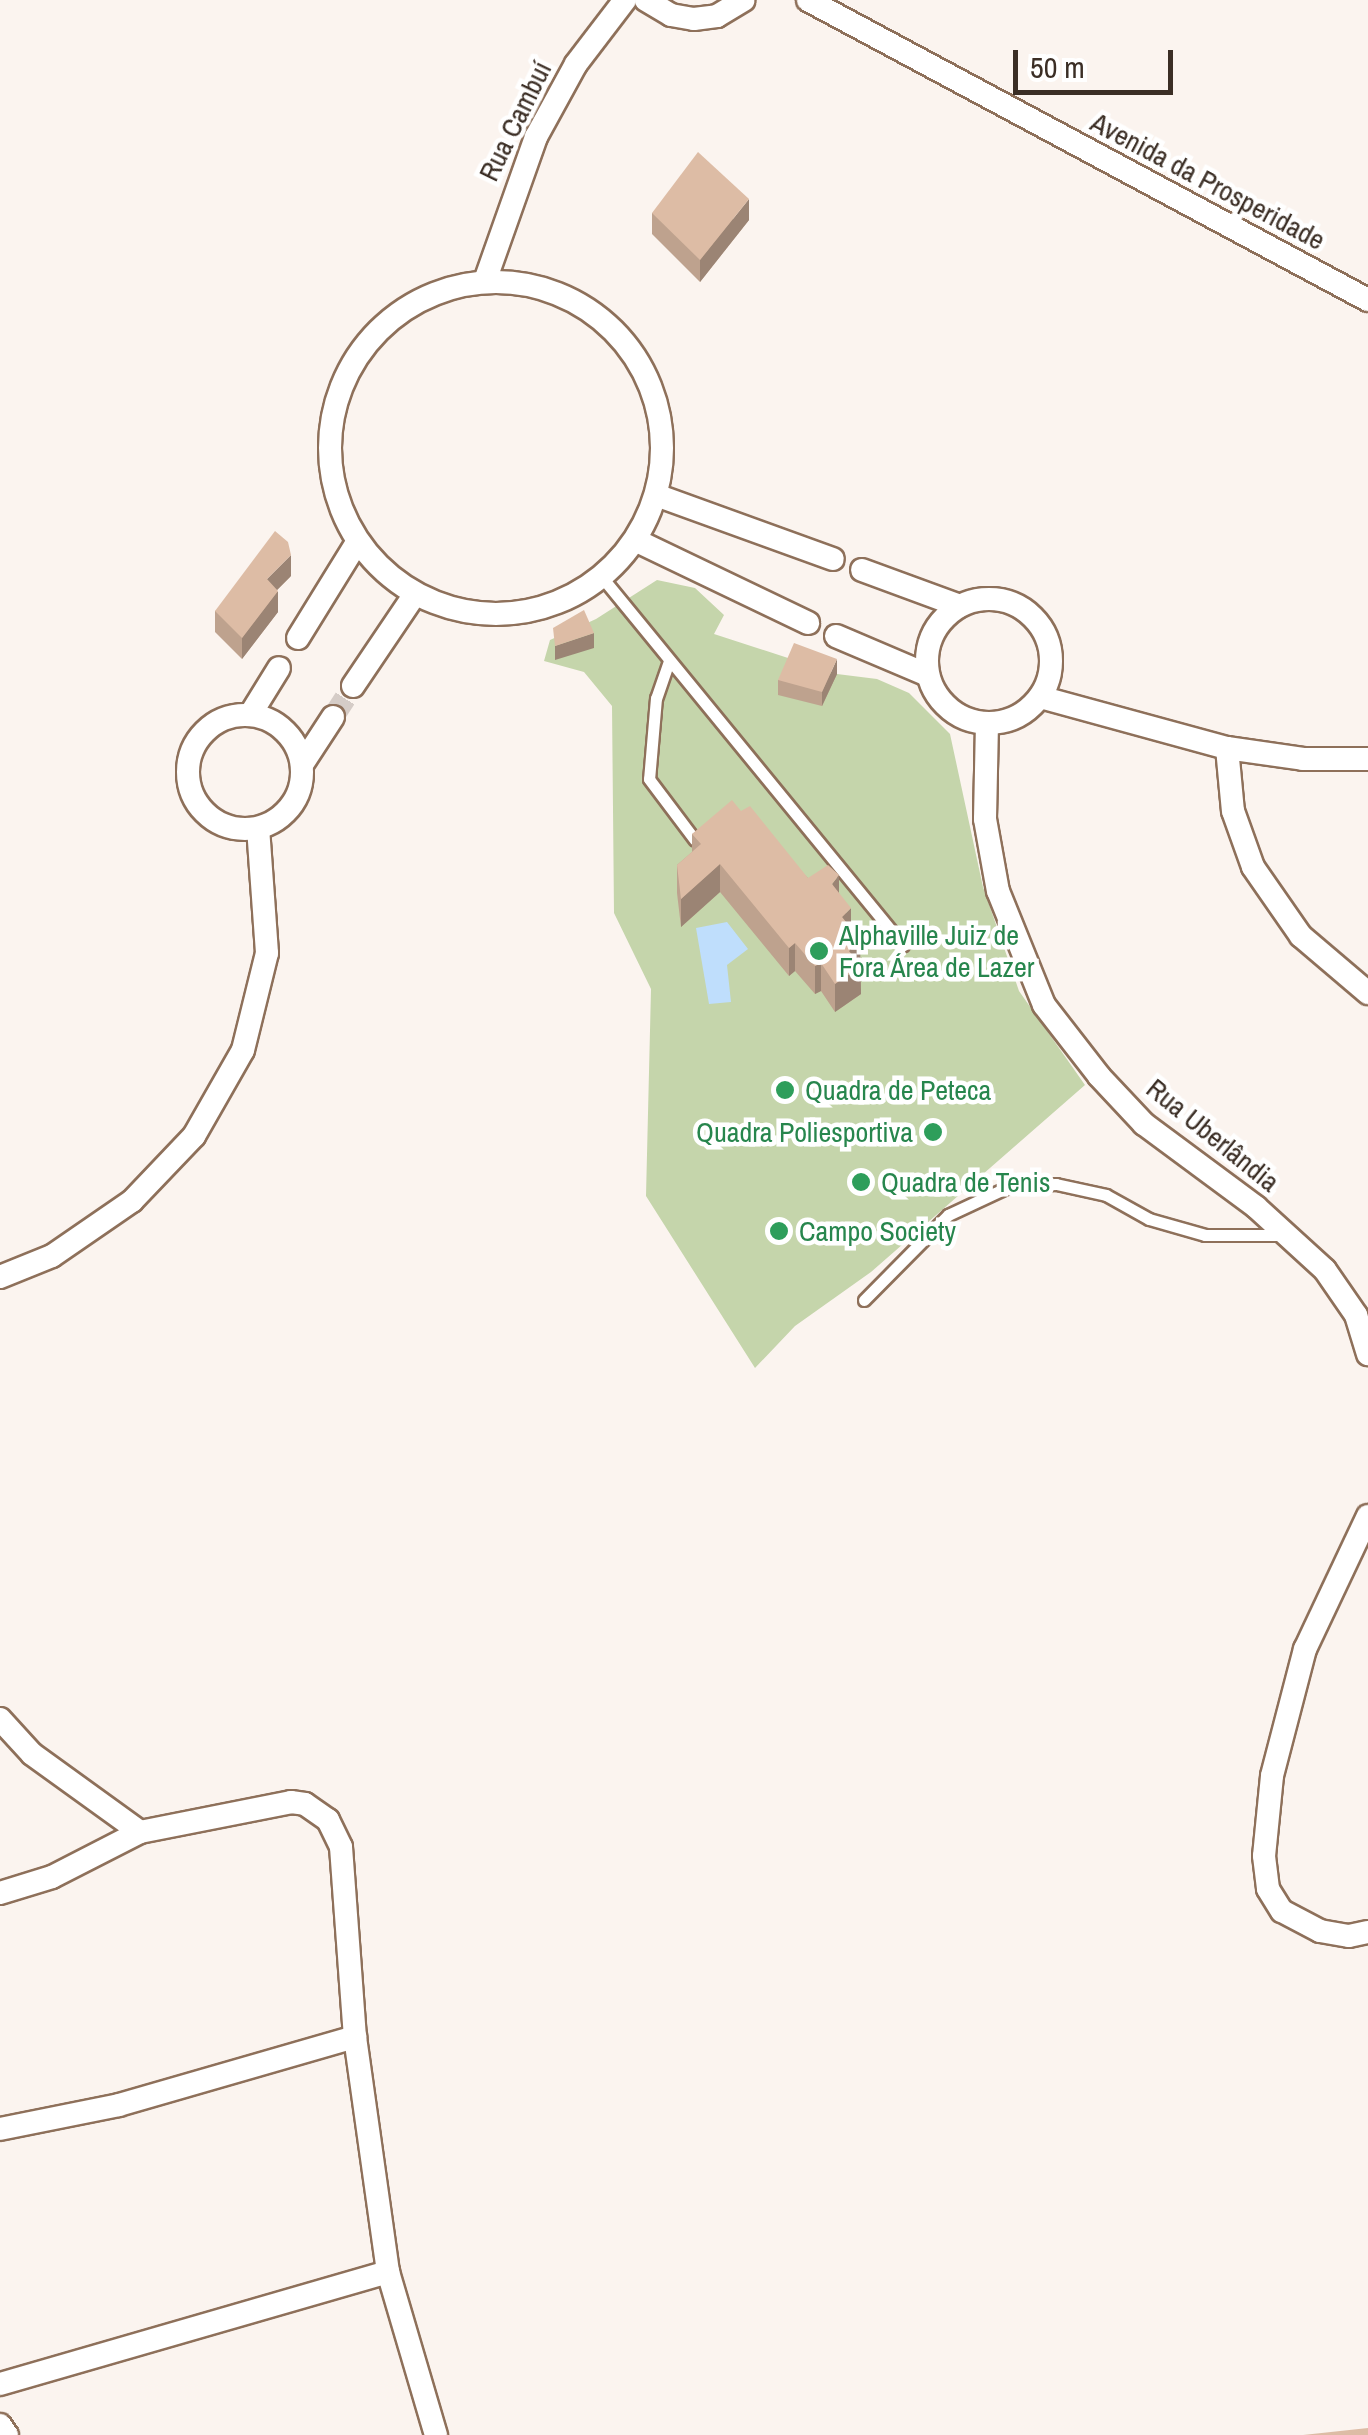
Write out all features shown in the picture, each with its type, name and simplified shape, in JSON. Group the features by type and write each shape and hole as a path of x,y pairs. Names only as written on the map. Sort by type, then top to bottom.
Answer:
{"street":[{"name":"Rua Cambuí","path":"485,282 508,204 536,137 576,64 625,0"},
{"path":"646,0 670,15 694,20 718,16 744,0"},
{"name":"Avenida da Prosperidade","path":"808,0 1368,300"},
{"path":"485,282 538,286 587,308 627,343 653,390 663,442 656,495 635,540 602,576 559,602 510,614 461,611 414,594 383,571 358,542 336,497 329,448 337,398 359,354 393,317 436,292 485,282"},
{"path":"656,495 833,559"},
{"path":"635,540 808,624"},
{"path":"298,638 358,542"},
{"path":"862,570 960,606 1000,599 1036,620 1052,658 1040,697 1007,721 987,724 949,710 928,676 926,655 932,635 960,606"},
{"path":"353,686 414,594"},
{"path":"836,636 928,676"},
{"path":"250,715 279,668"},
{"path":"1040,697 1227,748 1303,759 1368,759"},
{"path":"302,763 285,730 250,715 214,724 200,736 188,771 190,789 211,819 228,827 258,828 282,816 295,801 302,763 333,717"},
{"name":"Rua Uberlândia","path":"987,724 985,818 998,891 1044,1005 1099,1076 1144,1124 1291,1235 1325,1270 1356,1315 1368,1354"},
{"path":"1227,748 1233,811 1253,868 1301,936 1368,993"},
{"path":"0,1276 52,1256 132,1201 194,1136 243,1050 268,953 258,828"},
{"path":"1368,1516 1305,1649 1272,1776 1264,1856 1268,1889 1282,1911 1320,1932 1349,1936 1368,1932"},
{"path":"0,1719 32,1754 140,1832"},
{"path":"0,1893 52,1877 140,1832 279,1803 305,1804 322,1814 340,1848 355,2037 388,2272 436,2435"},
{"path":"0,2129 119,2105 355,2037"},
{"path":"0,2384 388,2272"},
{"path":"0,2426 7,2435"}],"lane":[{"path":"602,576 903,945"},
{"path":"670,661 656,698 649,779 695,840"},
{"path":"864,1300 948,1216 1010,1186 1056,1184 1106,1195 1149,1219 1205,1234 1291,1235"}],"green space":[{"name":"Alphaville Juiz de Fora Área de Lazer","path":"657,580 695,588 724,615 714,634 837,674 877,679 909,693 950,734 983,887 1019,991 1085,1085 871,1272 795,1326 755,1368 646,1196 651,989 614,913 612,706 584,672 544,661 550,640 596,619"}],"water":[{"path":"727,922 748,949 727,965 731,1002 709,1004 696,928"}],"building":[{"path":"698,152 749,199 700,260 652,213"},
{"path":"275,531 288,542 291,555 267,579 278,591 242,638 215,611"},
{"path":"584,610 594,633 555,646 553,628"},
{"path":"794,643 837,659 822,692 778,680"},
{"path":"732,800 741,811 750,806 808,878 828,865 839,875 832,884 851,908 842,917 860,939 849,951 861,966 835,984 821,963 815,966 795,943 789,948 720,864 681,899 677,865 701,844 692,834"},
{"path":"1368,2428 1368,2435 1303,2435"}],"tunnel":[{"path":"333,717 353,686"}],"place":[{"name":"Alphaville Juiz de Fora Área de Lazer","path":"819,951"},
{"name":"Quadra de Peteca","path":"785,1090"},
{"name":"Quadra Poliesportiva","path":"933,1132"},
{"name":"Quadra de Tenis","path":"861,1182"},
{"name":"Campo Society","path":"779,1231"}]}
